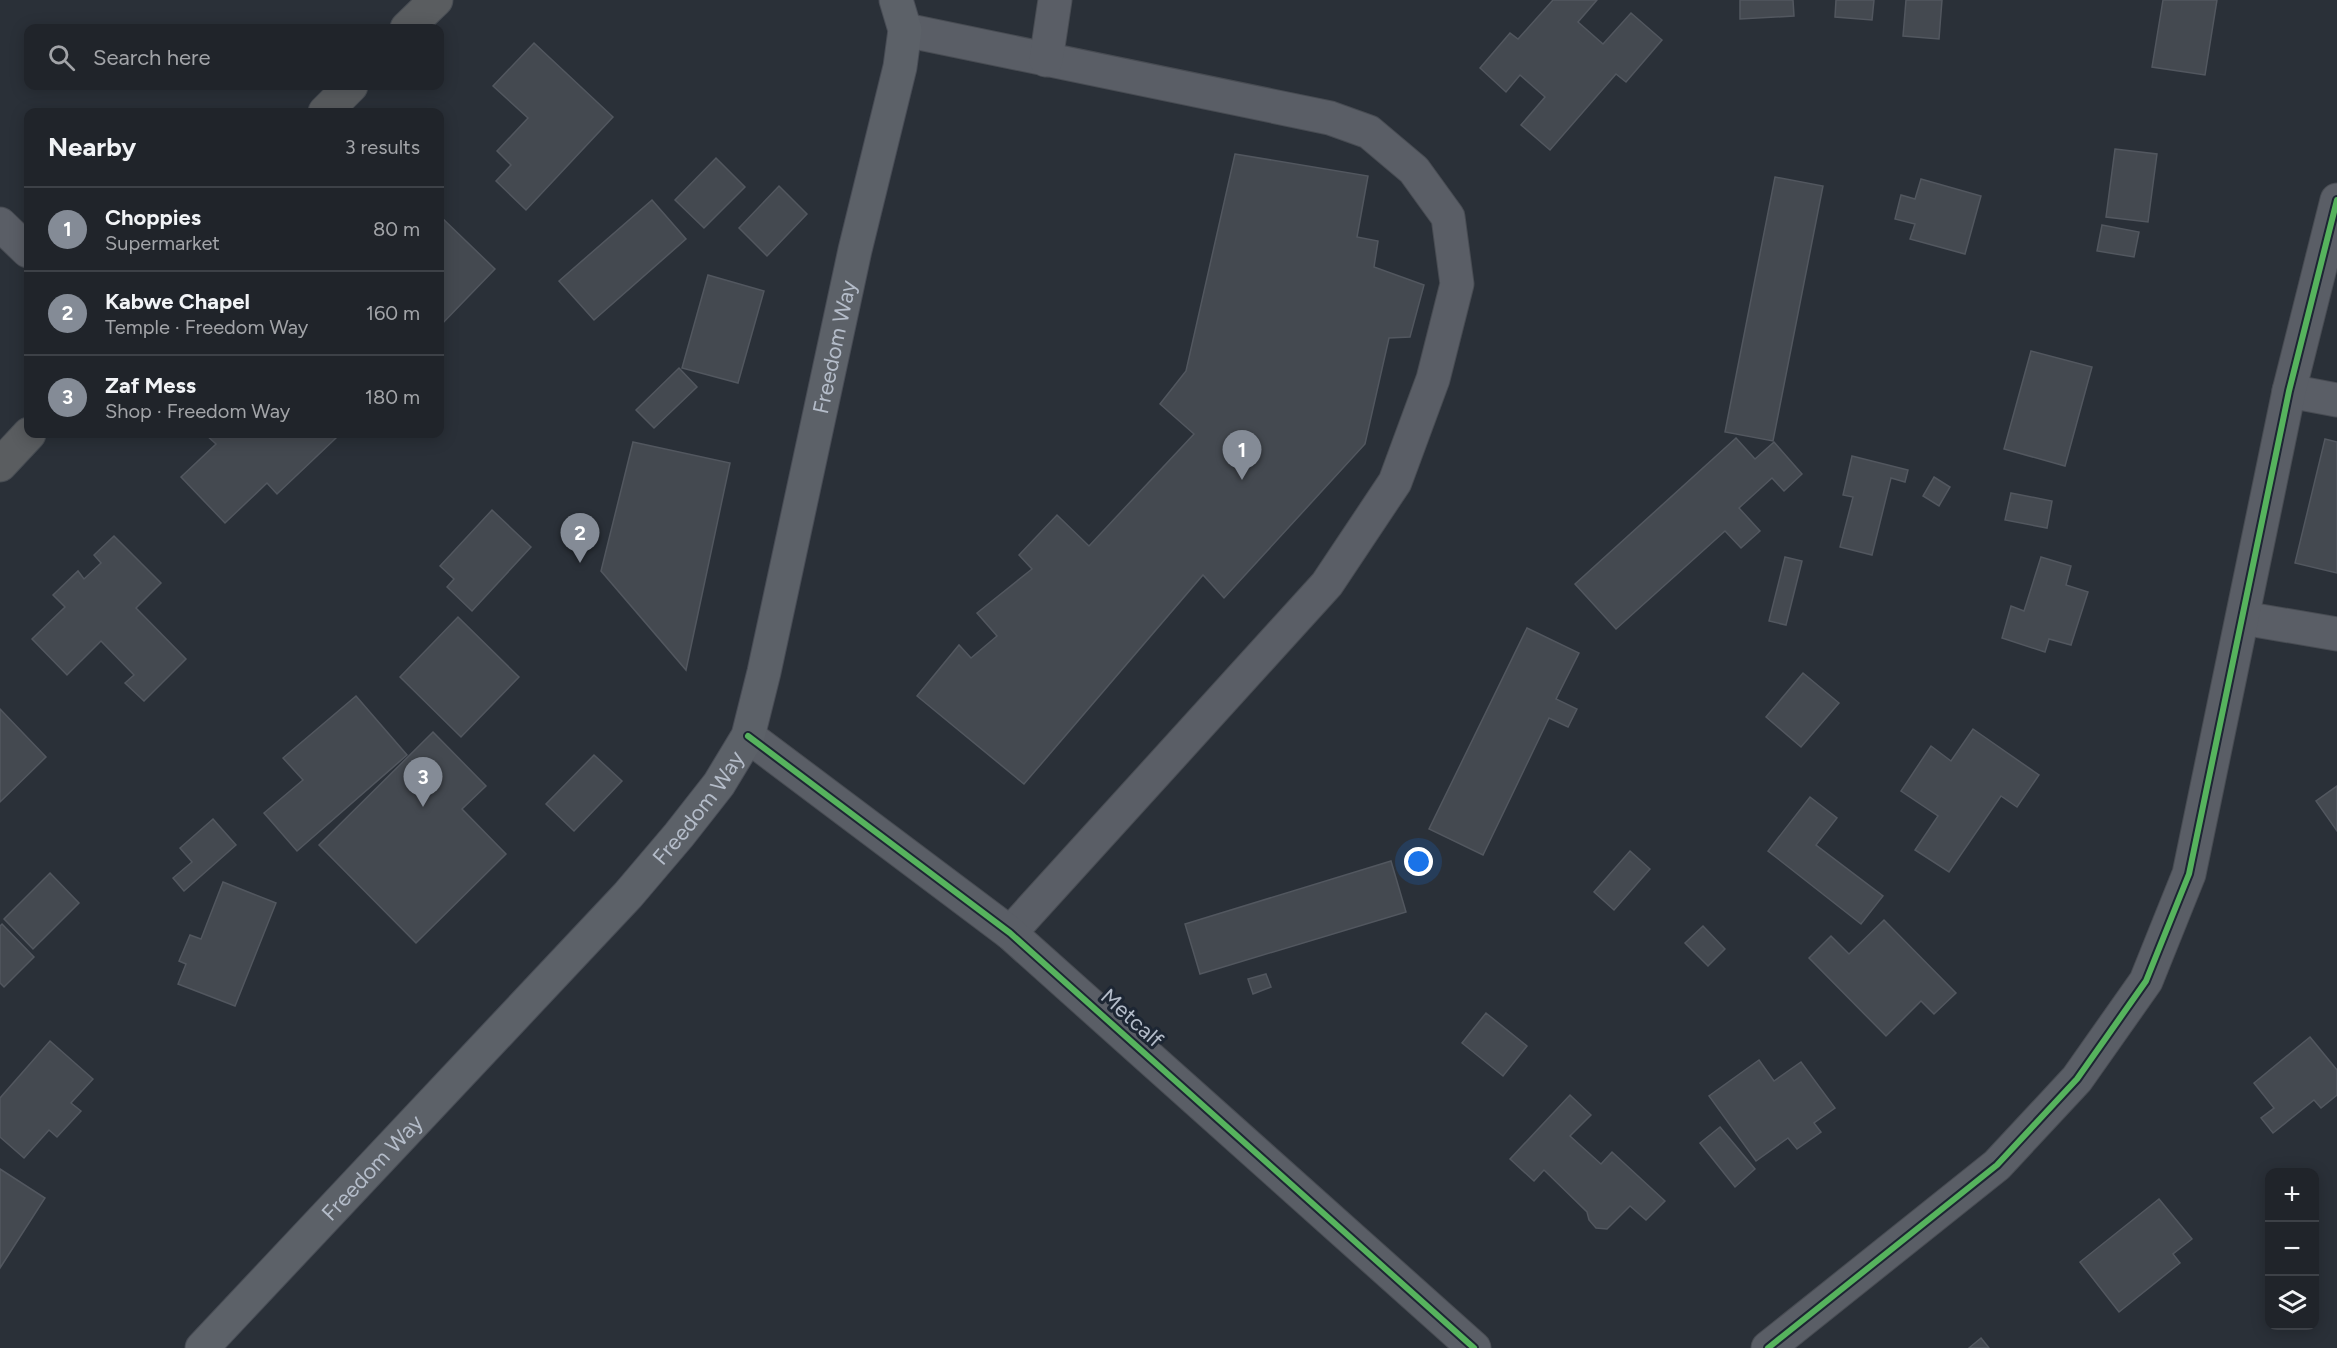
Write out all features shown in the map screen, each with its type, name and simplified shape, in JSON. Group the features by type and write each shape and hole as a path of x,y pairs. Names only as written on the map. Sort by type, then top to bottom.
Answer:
{"highway":[{"path":"411,24 436,0"},
{"path":"329,108 347,90"},
{"path":"0,465 25,438"}],"main road":[{"name":"Freedom Way","path":"202,1348 628,895 719,784 748,736 764,672 855,250 900,67 900,15"}],"street":[{"path":"1046,60 1055,0"},
{"path":"900,15 1046,60 1330,118 1369,132 1414,170 1448,217 1457,284 1433,379 1395,483 1327,584 1010,933"},
{"path":"1768,1348 1997,1165 2077,1079 2146,981 2189,874 2289,391 2337,200"},
{"path":"0,224 24,247"},
{"path":"2289,391 2337,400"},
{"path":"2243,618 2337,634"},
{"name":"Metcalf","path":"748,736 1010,933 1474,1348"}],"building":[{"path":"1553,0 1597,0 1578,22 1603,44 1631,13 1662,40 1626,82 1616,74 1550,150 1521,125 1545,97 1520,75 1506,92 1480,68 1510,33 1518,39"},
{"path":"1740,0 1793,0 1794,16 1740,19"},
{"path":"1836,0 1874,0 1872,20 1835,17"},
{"path":"1906,0 1942,0 1939,39 1903,36"},
{"path":"2163,0 2217,0 2205,75 2152,67"},
{"path":"534,43 613,117 526,210 496,181 511,165 497,151 528,118 493,86"},
{"path":"2115,149 2157,154 2148,222 2106,217"},
{"path":"1235,154 1368,176 1357,237 1378,241 1374,267 1424,285 1410,337 1389,338 1365,444 1224,598 1203,575 1024,784 917,696 959,645 971,658 997,636 977,613 1032,569 1019,555 1057,515 1089,546 1194,434 1160,404 1186,371"},
{"path":"716,158 745,187 704,228 675,200"},
{"path":"1775,177 1823,186 1773,441 1725,432"},
{"path":"1921,179 1981,196 1965,254 1910,239 1915,224 1895,219 1901,195 1915,199"},
{"path":"779,186 807,214 767,256 739,228"},
{"path":"652,200 686,239 594,320 559,281"},
{"path":"444,220 495,269 444,322"},
{"path":"2102,225 2139,232 2134,257 2097,251"},
{"path":"708,275 764,291 738,383 682,368"},
{"path":"2031,351 2092,367 2065,466 2004,449"},
{"path":"679,368 697,387 654,428 636,410"},
{"path":"209,438 336,438 277,494 267,483 225,523 181,477 216,444"},
{"path":"1736,438 1755,459 1774,442 1802,474 1784,491 1772,478 1739,508 1760,531 1741,548 1725,531 1616,629 1575,584"},
{"path":"2325,439 2337,442 2337,573 2295,563"},
{"path":"633,442 730,463 686,670 601,571"},
{"path":"1852,456 1908,470 1905,482 1891,478 1872,555 1840,547 1853,497 1843,495"},
{"path":"1934,477 1950,487 1939,506 1923,496"},
{"path":"2011,493 2052,501 2047,528 2005,520"},
{"path":"492,510 531,547 472,611 447,587 454,579 440,566"},
{"path":"114,536 161,583 136,608 186,659 144,701 125,683 134,675 101,641 67,675 32,639 65,607 53,595 78,571 84,579 101,563 94,555"},
{"path":"1785,557 1802,561 1786,625 1769,621"},
{"path":"2041,557 2071,566 2066,585 2088,592 2071,645 2049,639 2045,652 2002,638 2011,606 2024,611"},
{"path":"458,617 519,677 461,737 400,677"},
{"path":"1527,628 1579,653 1556,699 1577,709 1568,727 1549,718 1483,855 1429,829"},
{"path":"1803,673 1839,703 1801,747 1766,717"},
{"path":"356,696 407,755 297,851 264,813 303,780 283,758"},
{"path":"0,709 46,757 0,802"},
{"path":"1973,729 2039,775 2017,807 2001,796 1949,872 1915,850 1938,816 1901,791 1931,746 1951,761"},
{"path":"433,732 486,786 462,809 506,854 416,943 319,845"},
{"path":"594,755 622,781 574,831 546,804"},
{"path":"2337,786 2337,831 2316,801"},
{"path":"1810,797 1837,818 1816,845 1883,896 1861,924 1768,851"},
{"path":"213,819 236,845 184,891 173,878 192,862 180,848"},
{"path":"1630,851 1650,869 1614,910 1594,892"},
{"path":"1391,861 1406,912 1200,974 1185,924"},
{"path":"50,873 79,903 33,949 4,919"},
{"path":"223,882 276,903 235,1006 178,984 186,964 179,961 190,935 201,939"},
{"path":"1884,920 1956,993 1934,1014 1921,1001 1886,1036 1809,958 1831,936 1849,954"},
{"path":"2,924 34,957 4,987 0,983 0,926"},
{"path":"1703,926 1725,949 1708,966 1685,943"},
{"path":"1266,974 1271,987 1253,994 1248,979"},
{"path":"1486,1013 1527,1046 1503,1076 1462,1043"},
{"path":"2310,1037 2337,1070 2337,1095 2321,1108 2314,1100 2273,1133 2261,1118 2274,1108 2254,1083"},
{"path":"50,1041 93,1079 71,1103 81,1111 57,1137 49,1130 24,1158 0,1137 0,1098"},
{"path":"1759,1060 1774,1081 1801,1062 1835,1108 1814,1123 1821,1132 1797,1149 1788,1138 1756,1161 1709,1096"},
{"path":"1570,1095 1591,1115 1570,1136 1601,1164 1612,1152 1665,1201 1646,1220 1630,1206 1607,1229 1596,1228 1589,1220 1587,1212 1544,1170 1534,1181 1510,1159"},
{"path":"1720,1127 1755,1169 1735,1187 1700,1143"},
{"path":"0,1169 45,1198 0,1268"},
{"path":"2159,1199 2192,1239 2173,1254 2180,1263 2119,1312 2080,1262"},
{"path":"1981,1338 1989,1348 1969,1348"}],"cycle path":[{"path":"1768,1348 1997,1165 2077,1079 2146,981 2189,874 2289,391 2337,200"},
{"path":"748,736 1010,933 1474,1348"}],"place":[{"name":"Choppies","path":"1242,480"},
{"name":"Kabwe Chapel","path":"580,563"},
{"name":"Zaf Mess","path":"423,807"}]}
